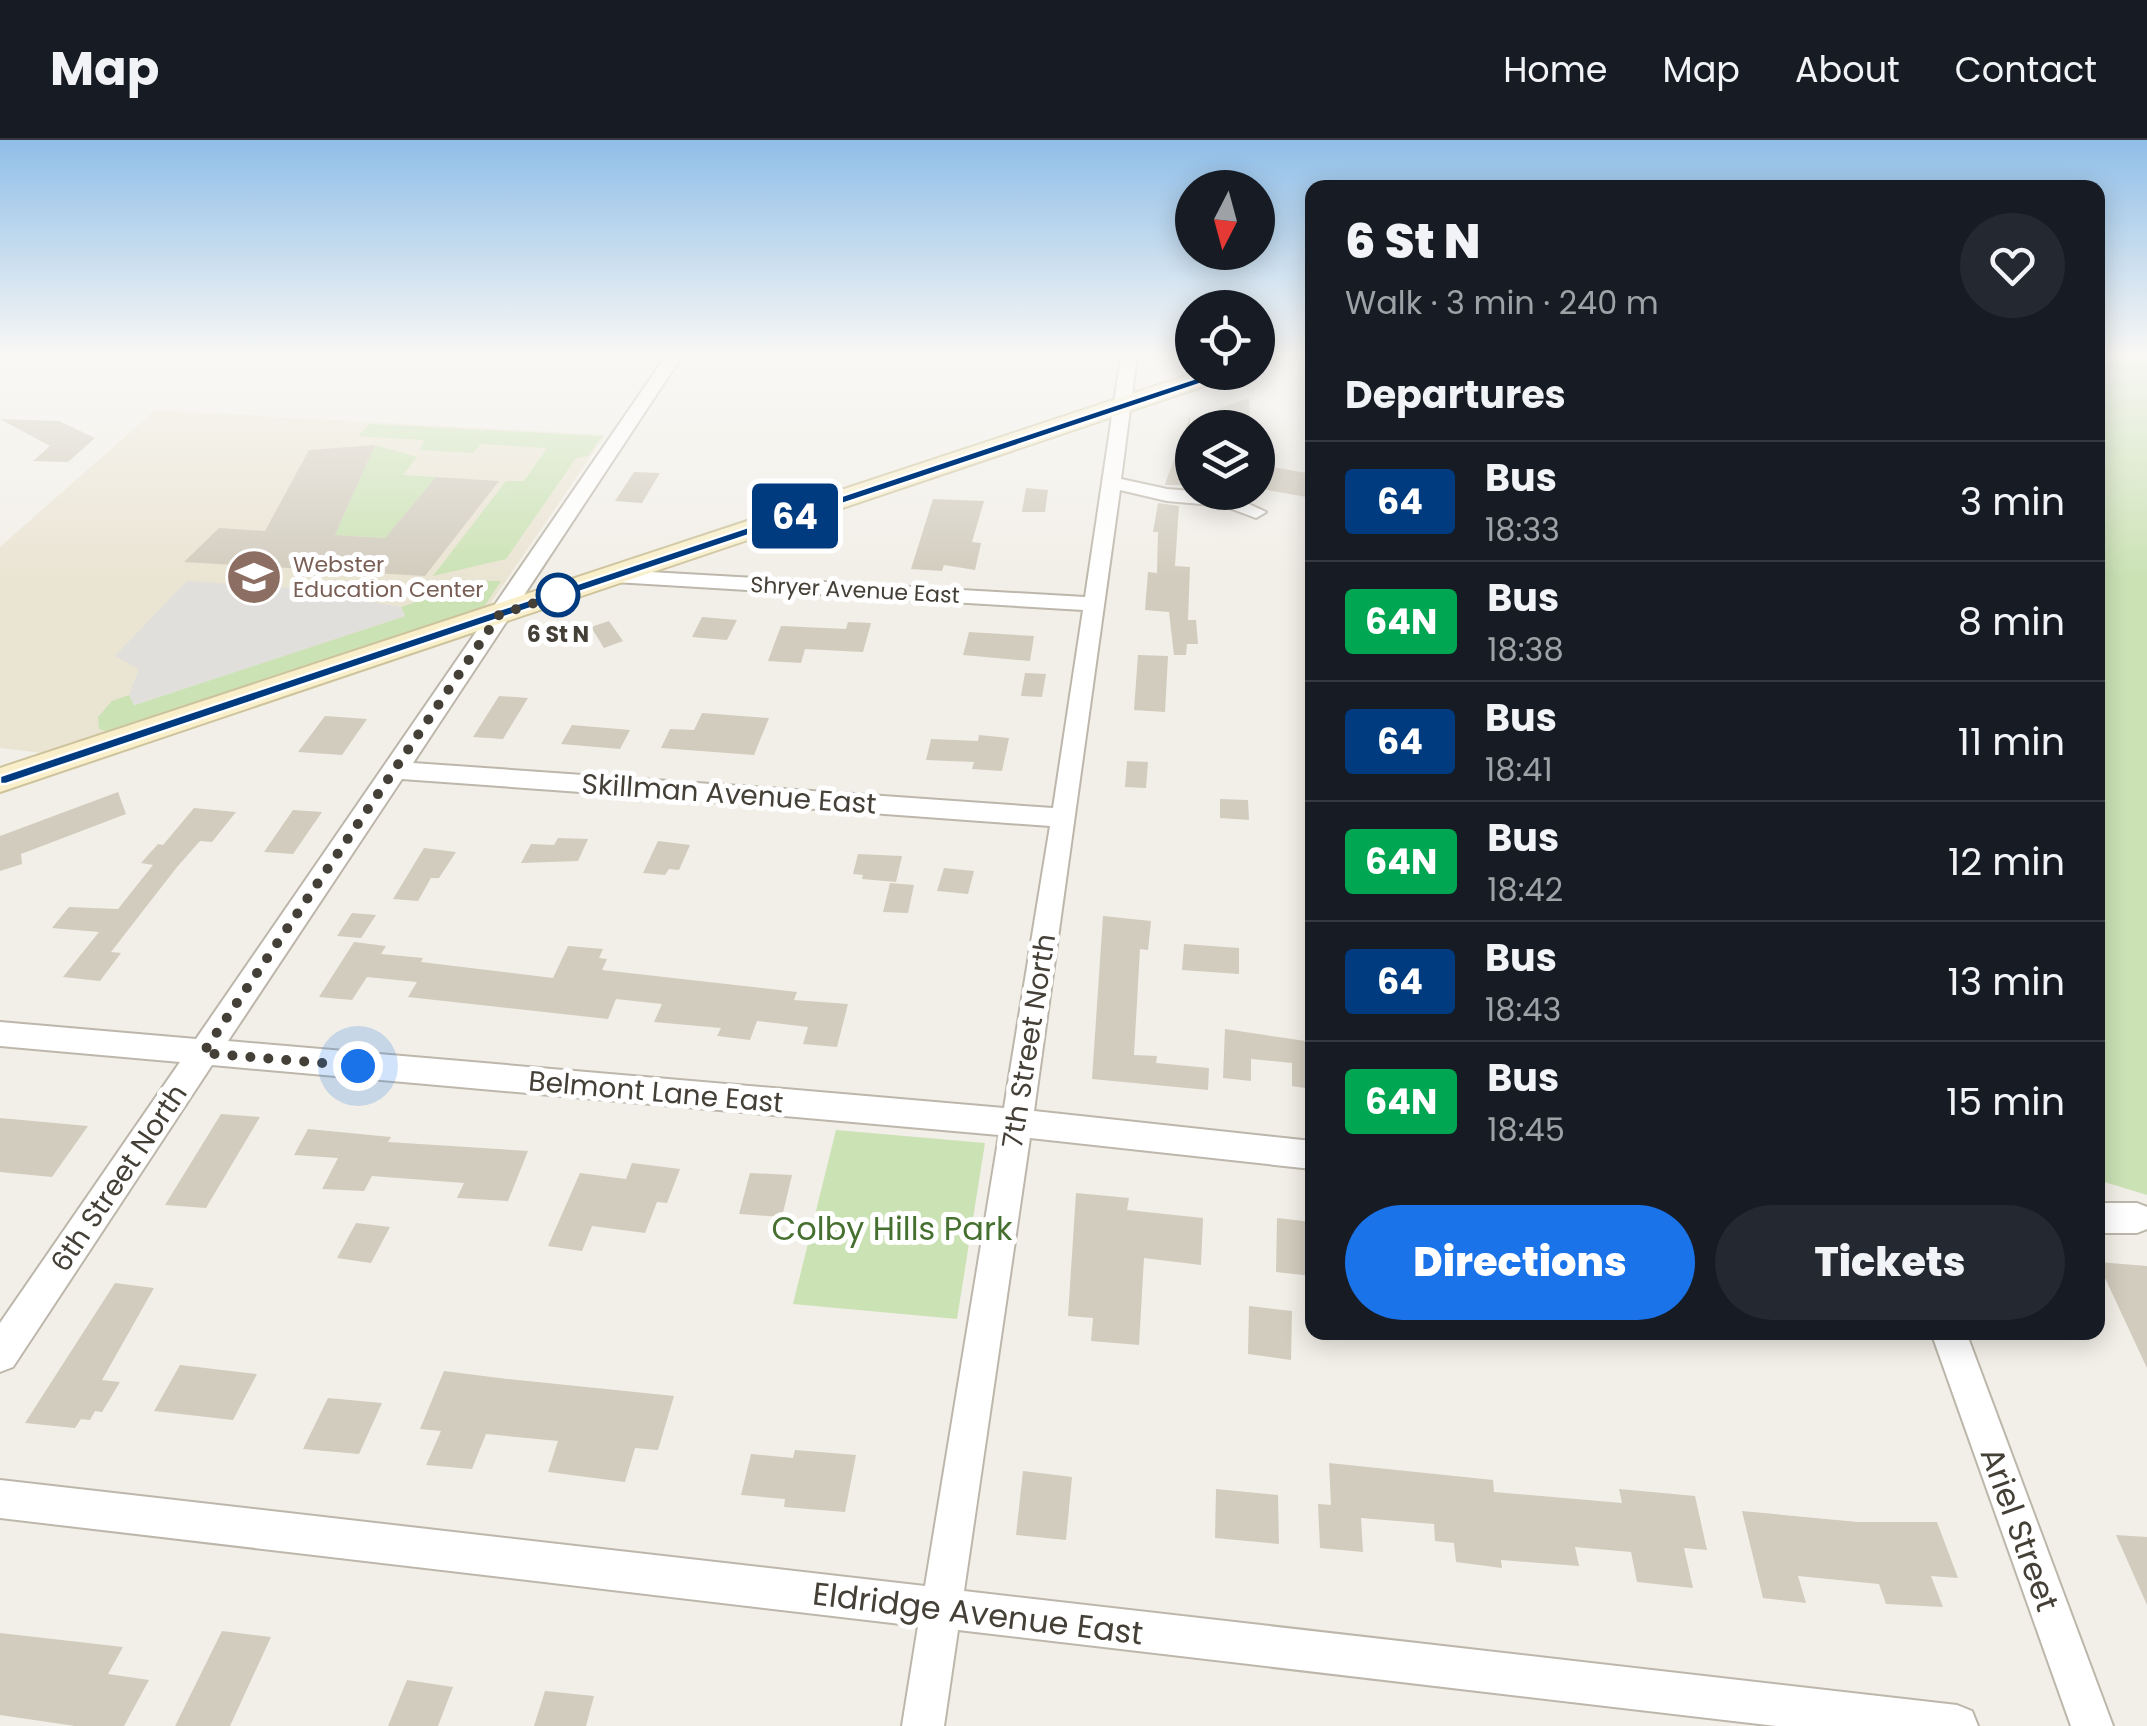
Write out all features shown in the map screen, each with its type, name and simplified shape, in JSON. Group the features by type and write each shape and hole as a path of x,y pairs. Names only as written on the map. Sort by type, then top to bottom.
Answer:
{"street":[{"name":"6th Street North","path":"0,1354 624,430"},
{"path":"0,780 1057,430"},
{"name":"7th Street North","path":"923,1726 1120,430"},
{"path":"1112,483 1167,495 1227,500 1256,512"},
{"name":"Shryer Avenue East","path":"615,576 1095,604"},
{"name":"Skillman Avenue East","path":"394,770 1064,818"},
{"name":"Belmont Lane East","path":"0,1034 1016,1123 1305,1154"},
{"path":"2105,1218 2137,1218"},
{"name":"Ariel Street","path":"1951,1340 2092,1726"},
{"name":"Eldridge Avenue East","path":"0,1499 1957,1726"}],"shaded area":[{"name":"Webster Education Center","path":"132,430 515,430 605,435 488,607 52,754 0,748 0,547"},
{"path":"187,581 291,588 401,607 405,616 134,705 129,695 139,669 115,656"}],"green space":[{"path":"364,430 481,430 476,437 483,430 602,436 588,456 576,458 506,559 433,576 506,481 524,481 547,448 481,444 473,453 420,450 424,440 358,436"},
{"path":"2105,430 2147,430 2147,1195 2105,1182"},
{"path":"375,445 417,457 403,475 436,477 385,538 335,535"},
{"path":"480,581 501,581 482,610 120,730 99,729 98,717 112,701 129,695 135,705 405,616 401,607"},
{"name":"Colby Hills Park","path":"836,1130 985,1143 957,1319 793,1304"}],"building":[{"path":"20,430 78,430 95,438 68,462 33,461 50,446"},
{"path":"375,445 335,535 385,538 436,477 499,481 425,576 184,562 219,528 265,531 309,450"},
{"path":"1175,457 1175,485 1165,485 1166,481"},
{"path":"1275,467 1305,473 1305,497 1275,491"},
{"path":"634,472 660,473 642,503 615,501"},
{"path":"1026,488 1048,490 1045,512 1022,512"},
{"path":"933,499 984,501 972,542 981,543 975,570 944,565 942,571 911,569"},
{"path":"1158,503 1175,505 1179,510 1175,566 1190,567 1188,620 1196,620 1198,644 1187,644 1186,655 1174,655 1169,612 1145,610 1148,572 1157,573 1158,532 1153,532"},
{"path":"702,617 737,620 727,640 692,637"},
{"path":"609,621 623,641 604,648 591,627"},
{"path":"848,622 871,623 863,652 805,649 801,663 768,661 781,626 846,629"},
{"path":"969,632 1034,636 1030,661 963,655"},
{"path":"1138,655 1168,656 1165,712 1134,710"},
{"path":"1025,673 1046,674 1042,697 1021,696"},
{"path":"499,696 528,698 503,739 473,737"},
{"path":"702,713 769,718 754,755 661,748 670,729 694,730"},
{"path":"325,716 367,719 342,755 298,752"},
{"path":"572,725 630,730 620,749 561,744"},
{"path":"979,735 1009,738 1002,771 972,769 974,762 926,760 931,739 978,741"},
{"path":"1127,761 1148,762 1146,788 1125,787"},
{"path":"118,792 126,814 21,854 22,864 0,871 0,836"},
{"path":"1220,799 1248,800 1249,820 1220,818"},
{"path":"194,808 236,812 212,842 200,841 177,867 111,952 121,953 100,981 63,977 99,932 52,928 69,907 118,909 153,865 141,863 158,844 163,845"},
{"path":"293,810 322,812 293,854 264,852"},
{"path":"558,838 588,839 578,861 521,863 531,844 554,845"},
{"path":"658,841 690,845 679,870 669,869 665,875 643,873"},
{"path":"424,848 456,852 439,878 431,878 418,901 393,899"},
{"path":"858,854 902,856 896,882 862,879 863,875 853,874"},
{"path":"944,868 974,871 968,894 937,891"},
{"path":"890,883 914,885 908,913 883,912"},
{"path":"352,913 376,915 361,938 337,936"},
{"path":"1103,916 1151,921 1148,950 1140,949 1134,1055 1157,1056 1156,1063 1209,1068 1208,1090 1092,1079"},
{"path":"354,942 386,946 381,954 423,958 421,962 553,978 568,946 603,949 599,958 607,959 602,970 797,992 794,1000 848,1004 837,1047 803,1044 808,1027 757,1021 750,1040 717,1036 721,1028 654,1022 662,1004 616,999 608,1019 408,997 417,982 367,977 352,1000 319,997"},
{"path":"1184,944 1239,948 1239,974 1182,970"},
{"path":"1225,1029 1305,1041 1305,1088 1292,1086 1292,1063 1251,1059 1251,1081 1223,1078"},
{"path":"221,1114 260,1117 206,1208 165,1205"},
{"path":"0,1118 88,1126 52,1177 0,1172"},
{"path":"308,1129 391,1137 388,1142 528,1151 508,1201 457,1198 464,1183 372,1176 364,1191 322,1189 338,1158 294,1155"},
{"path":"632,1163 680,1169 667,1203 657,1202 645,1233 592,1226 582,1251 548,1246 580,1173 626,1179"},
{"path":"750,1173 792,1175 782,1217 739,1214"},
{"path":"1076,1193 1129,1198 1127,1210 1203,1218 1201,1265 1144,1258 1139,1345 1091,1341 1093,1318 1068,1316"},
{"path":"1277,1218 1305,1221 1305,1275 1276,1272"},
{"path":"356,1223 390,1227 371,1263 337,1258"},
{"path":"2105,1263 2147,1266 2147,1368 2105,1278"},
{"path":"115,1283 154,1288 102,1380 120,1382 102,1412 95,1411 90,1420 81,1419 75,1428 25,1423"},
{"path":"1249,1306 1292,1311 1291,1360 1248,1354"},
{"path":"180,1365 257,1374 233,1420 154,1411"},
{"path":"444,1371 674,1396 658,1450 635,1448 625,1482 548,1472 558,1441 486,1434 472,1469 426,1465 441,1431 420,1429"},
{"path":"328,1398 382,1403 359,1454 303,1449"},
{"path":"795,1450 856,1455 845,1512 784,1507 785,1499 741,1495 751,1454 793,1458"},
{"path":"1329,1463 1493,1480 1494,1492 1622,1503 1619,1489 1695,1496 1707,1550 1684,1548 1693,1588 1637,1582 1631,1552 1575,1547 1579,1566 1501,1560 1502,1568 1456,1562 1454,1543 1435,1541 1434,1524 1361,1518 1363,1552 1320,1548 1318,1504 1331,1505"},
{"path":"1023,1471 1072,1477 1066,1540 1016,1535"},
{"path":"1216,1489 1278,1495 1279,1544 1215,1538"},
{"path":"1742,1511 1858,1522 1937,1522 1958,1578 1931,1576 1943,1607 1886,1604 1879,1584 1798,1576 1806,1603 1763,1598"},
{"path":"2116,1535 2147,1537 2147,1605"},
{"path":"222,1631 271,1637 230,1726 175,1726"},
{"path":"0,1633 123,1647 108,1674 149,1680 124,1726 75,1726 0,1715"},
{"path":"407,1680 453,1687 438,1726 388,1726"},
{"path":"545,1691 594,1696 586,1726 534,1726"}],"bus line":[{"name":"64","path":"0,780 1057,430"}],"place":[{"name":"Webster Education Center","path":"254,577"},
{"name":"6 St N","path":"558,595"}],"route":[{"path":"358,1066 203,1053 499,615 558,595"}]}
